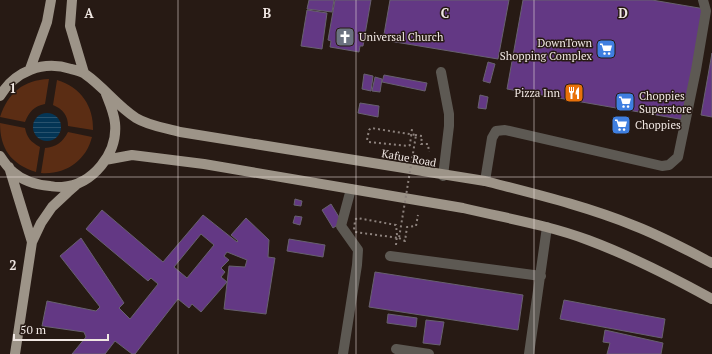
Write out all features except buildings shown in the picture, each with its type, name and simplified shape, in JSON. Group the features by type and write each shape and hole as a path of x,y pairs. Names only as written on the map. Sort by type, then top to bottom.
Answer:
{"main road":[{"path":"30,69 47,22 51,0"},
{"path":"72,0 70,26 84,73"},
{"path":"0,96 5,84 30,69 46,66 63,66 84,73"},
{"name":"Kafue Road","path":"84,73 137,119 151,124 173,130 485,182 537,195 608,216 641,228 712,262"},
{"path":"15,354 32,242 41,223 52,207 68,192 95,172 105,160 113,144 115,125 111,106 103,89"},
{"path":"105,160 132,155 204,164 464,208 547,227 625,254 712,299"},
{"path":"0,156 14,173 29,181 45,186 69,186 84,179"},
{"path":"9,167 32,242"}],"street":[{"path":"485,182 492,138 496,131 505,130 662,166 669,165 678,158 696,70 706,11 702,0"},
{"path":"441,72 449,114 443,176"},
{"path":"343,354 358,250 341,226 351,189"},
{"path":"529,354 547,227"},
{"path":"390,256 541,276"},
{"path":"396,349 429,354"}],"path":[{"path":"412,129 411,136 410,145 408,146 367,141 370,128 415,135 422,136 421,144 428,144 429,152"},
{"path":"399,238 416,137 415,135"},
{"path":"396,245 397,235 396,225 357,218 355,220 355,232 399,238 405,241 407,227 416,226 418,215"}],"shaded area":[{"path":"49,79 45,104 32,110 25,122 0,117 7,101 18,89 32,82"},
{"path":"57,80 73,88 84,99 91,113 93,130 68,126 64,113 53,105"},
{"path":"0,123 25,128 30,139 40,147 36,172 20,165 9,154 2,140"},
{"path":"68,132 92,137 85,153 73,165 66,169 58,172 41,173 45,148 59,143 64,139"}],"water":[{"path":"47,113 57,117 61,127 57,137 47,141 37,137 33,127 37,117"}],"place":[{"name":"Universal Church","path":"345,37"},
{"name":"DownTown Shopping Complex","path":"606,49"},
{"name":"Pizza Inn","path":"574,93"},
{"name":"Choppies Superstore","path":"625,102"},
{"name":"Choppies","path":"621,125"}]}
